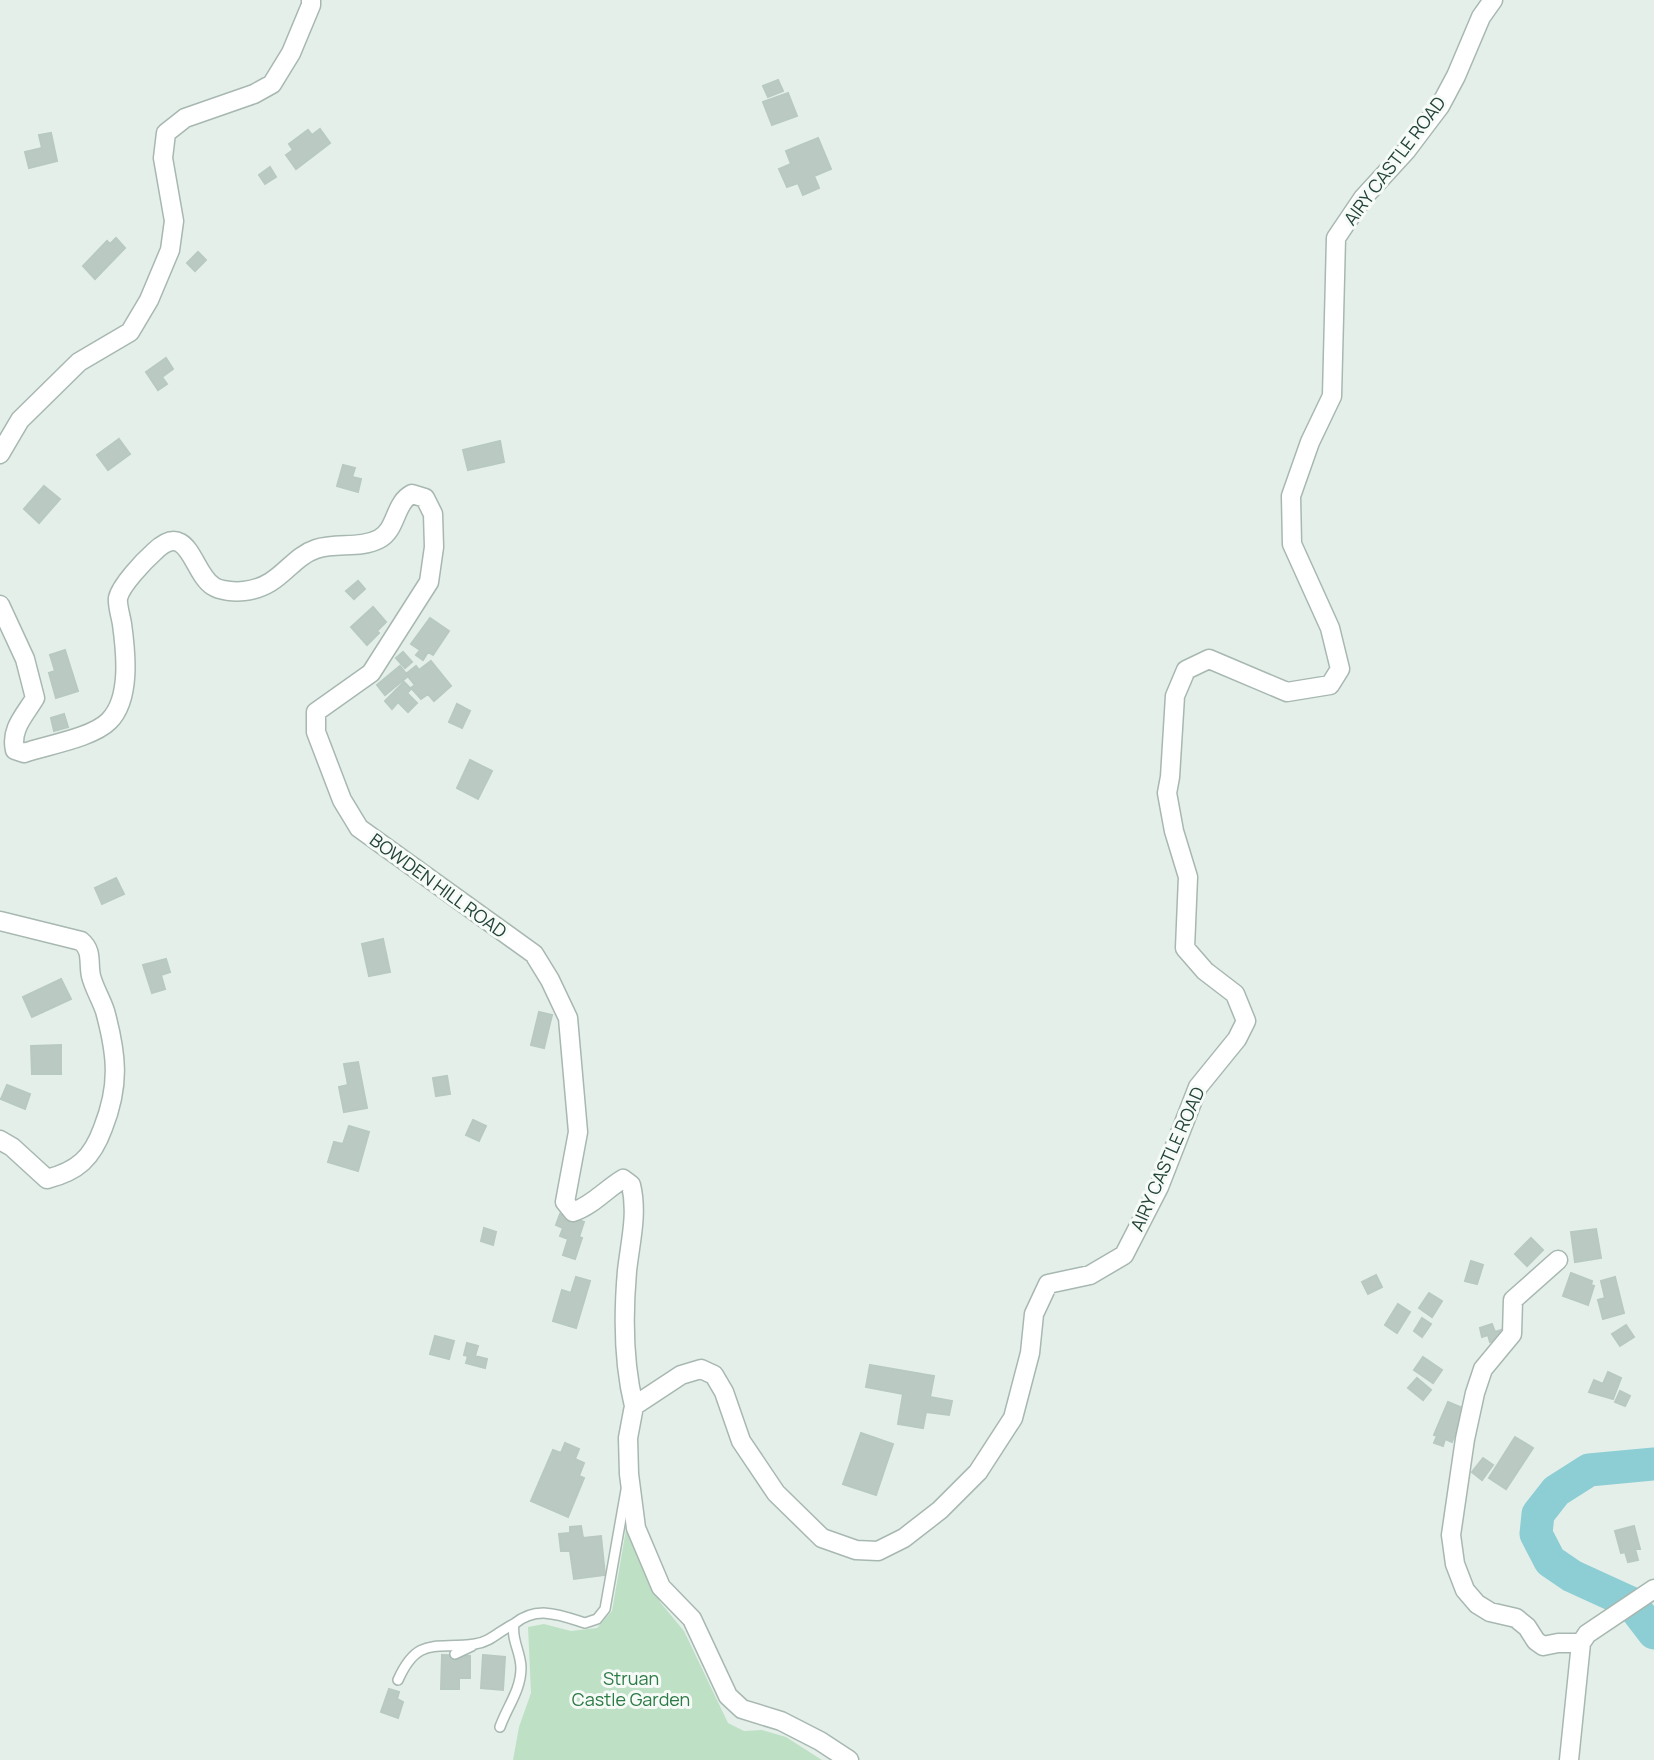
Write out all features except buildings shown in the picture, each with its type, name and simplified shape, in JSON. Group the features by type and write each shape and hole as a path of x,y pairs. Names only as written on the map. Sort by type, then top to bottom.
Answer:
{"street":[{"path":"0,454 20,420 79,362 130,332 149,300 170,250 174,221 163,158 166,133 186,118 254,94 272,84 291,53 311,0"},
{"name":"AIRY CASTLE ROAD","path":"634,1406 681,1375 701,1368 714,1375 724,1392 741,1441 776,1493 822,1538 856,1550 878,1551 904,1538 940,1510 978,1472 1013,1418 1030,1353 1034,1314 1048,1284 1090,1275 1124,1255 1159,1186 1198,1087 1237,1039 1246,1021 1235,994 1205,971 1185,948 1188,877 1174,831 1167,793 1175,696 1186,670 1209,659 1287,692 1330,685 1340,669 1330,628 1292,544 1291,496 1310,442 1332,396 1336,238 1363,198 1406,151 1440,106 1481,17 1493,0"},
{"name":"BOWDEN HILL ROAD","path":"0,606 25,659 35,698 6,742 15,750 24,753 91,733 109,721 125,691 124,637 118,597 130,577 156,550 169,541 179,542 191,551 199,571 211,586 242,592 264,587 313,550 334,544 358,545 379,539 390,528 404,498 412,494 425,498 433,514 434,547 429,582 371,673 316,712 316,732 342,800 359,828 534,954 550,979 568,1018 578,1132 565,1202 573,1212 585,1208 607,1188 623,1180 631,1185 636,1203 624,1306 628,1382 634,1406"},
{"path":"0,921 81,941 87,946 90,974 105,1012 117,1074 112,1105 95,1148 69,1173 47,1179 12,1147 0,1140"},
{"path":"1558,1260 1513,1300 1512,1334 1483,1369 1465,1439 1451,1535 1455,1564 1465,1590 1476,1604 1490,1612 1516,1618 1527,1627 1535,1641 1543,1646 1584,1639 1654,1589"},
{"path":"634,1406 628,1438 629,1474 636,1528 660,1587 692,1619 728,1696 741,1709 780,1721 820,1741 849,1760"},
{"path":"1569,1760 1584,1639"}],"lane":[{"path":"455,1654 493,1639 505,1628 535,1613 560,1613 585,1623 597,1619 605,1609 629,1474"},
{"path":"500,1727 519,1684 521,1668 512,1634 514,1624"},
{"path":"398,1680 408,1660 417,1651 476,1644"}],"green space":[{"name":"Struan Castle Garden","path":"628,1518 660,1602 684,1631 728,1723 744,1731 762,1730 786,1737 822,1760 513,1760 519,1727 531,1693 528,1627 544,1624 571,1631 597,1628 612,1611"}],"waterway":[{"path":"1654,1464 1589,1470 1556,1491 1538,1514 1536,1534 1550,1561 1572,1576 1631,1603 1654,1633"}]}
